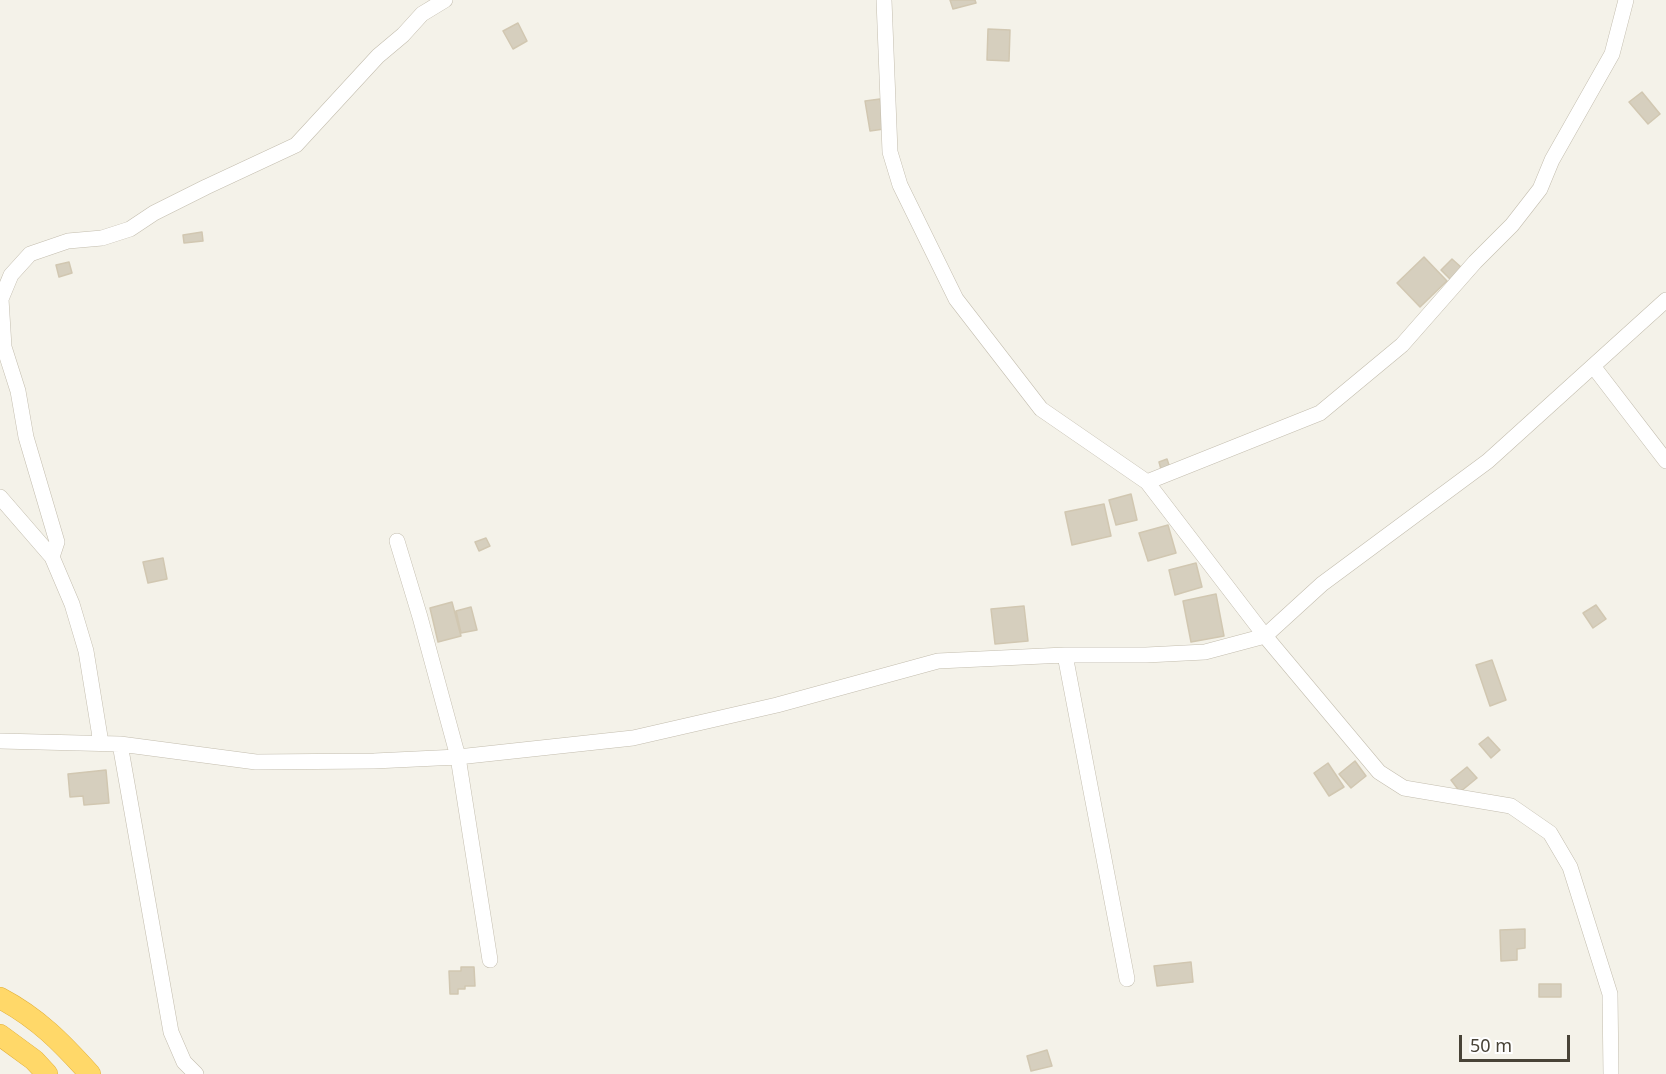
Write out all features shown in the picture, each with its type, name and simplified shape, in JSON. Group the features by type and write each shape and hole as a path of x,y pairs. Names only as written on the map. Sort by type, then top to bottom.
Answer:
{"highway":[{"path":"0,998 56,1036 90,1074"},
{"path":"0,1035 34,1060 47,1074"}],"street":[{"path":"52,557 57,542 26,437 18,391 4,347 1,299 11,275 30,254 68,241 102,238 130,229 154,213 296,145 378,56 403,35 422,14 445,0"},
{"path":"884,0 890,152 900,184 956,299 1041,409 1147,482 1265,636 1379,772 1404,788 1511,806 1550,833 1570,867 1610,994 1611,1074"},
{"path":"1147,482 1320,413 1402,345 1475,262 1512,225 1540,189 1552,160 1612,54 1626,0"},
{"path":"0,741 120,744 256,762 374,761 458,757 633,738 777,705 938,661 1205,652 1265,636 1322,584 1488,461 1666,300"},
{"path":"1593,366 1666,461"},
{"path":"0,497 52,557 72,604 86,651 101,743"},
{"path":"397,541 458,757 490,960"},
{"path":"1065,655 1127,979"},
{"path":"120,744 171,1032 184,1062 196,1074"}],"building":[{"path":"950,0 975,0 976,3 953,9"},
{"path":"518,23 527,41 513,49 503,31"},
{"path":"988,29 1010,30 1009,61 987,60"},
{"path":"1642,92 1660,114 1648,124 1629,102"},
{"path":"880,99 884,129 870,131 865,101"},
{"path":"202,232 203,241 184,243 183,235"},
{"path":"1424,257 1447,281 1420,307 1397,283"},
{"path":"1452,259 1462,268 1451,280 1441,270"},
{"path":"69,262 72,273 59,277 56,265"},
{"path":"1167,459 1171,471 1162,473 1159,462"},
{"path":"1131,494 1137,520 1116,525 1109,500"},
{"path":"1104,504 1111,536 1072,545 1065,512"},
{"path":"1168,525 1176,553 1148,561 1139,533"},
{"path":"486,538 490,546 479,551 475,542"},
{"path":"163,558 167,579 148,583 143,562"},
{"path":"1196,563 1202,587 1175,595 1169,570"},
{"path":"1216,594 1224,636 1191,642 1183,601"},
{"path":"452,602 461,636 438,642 430,608"},
{"path":"1596,605 1606,619 1593,628 1583,613"},
{"path":"1024,606 1028,641 995,644 991,609"},
{"path":"471,607 477,630 461,633 456,611"},
{"path":"1492,660 1506,700 1490,706 1476,665"},
{"path":"1488,737 1500,750 1491,758 1479,744"},
{"path":"1355,761 1366,776 1351,788 1339,774"},
{"path":"1328,763 1344,787 1329,796 1314,773"},
{"path":"1467,767 1477,778 1460,792 1451,780"},
{"path":"106,770 109,803 84,805 83,796 70,797 68,774"},
{"path":"1525,929 1525,948 1517,949 1517,960 1501,961 1500,930"},
{"path":"1191,962 1193,982 1157,986 1154,966"},
{"path":"461,967 474,967 475,986 465,986 465,989 458,989 458,994 450,994 449,971 461,971"},
{"path":"1539,984 1561,984 1561,997 1539,997"},
{"path":"1047,1050 1052,1066 1031,1071 1027,1056"}]}
